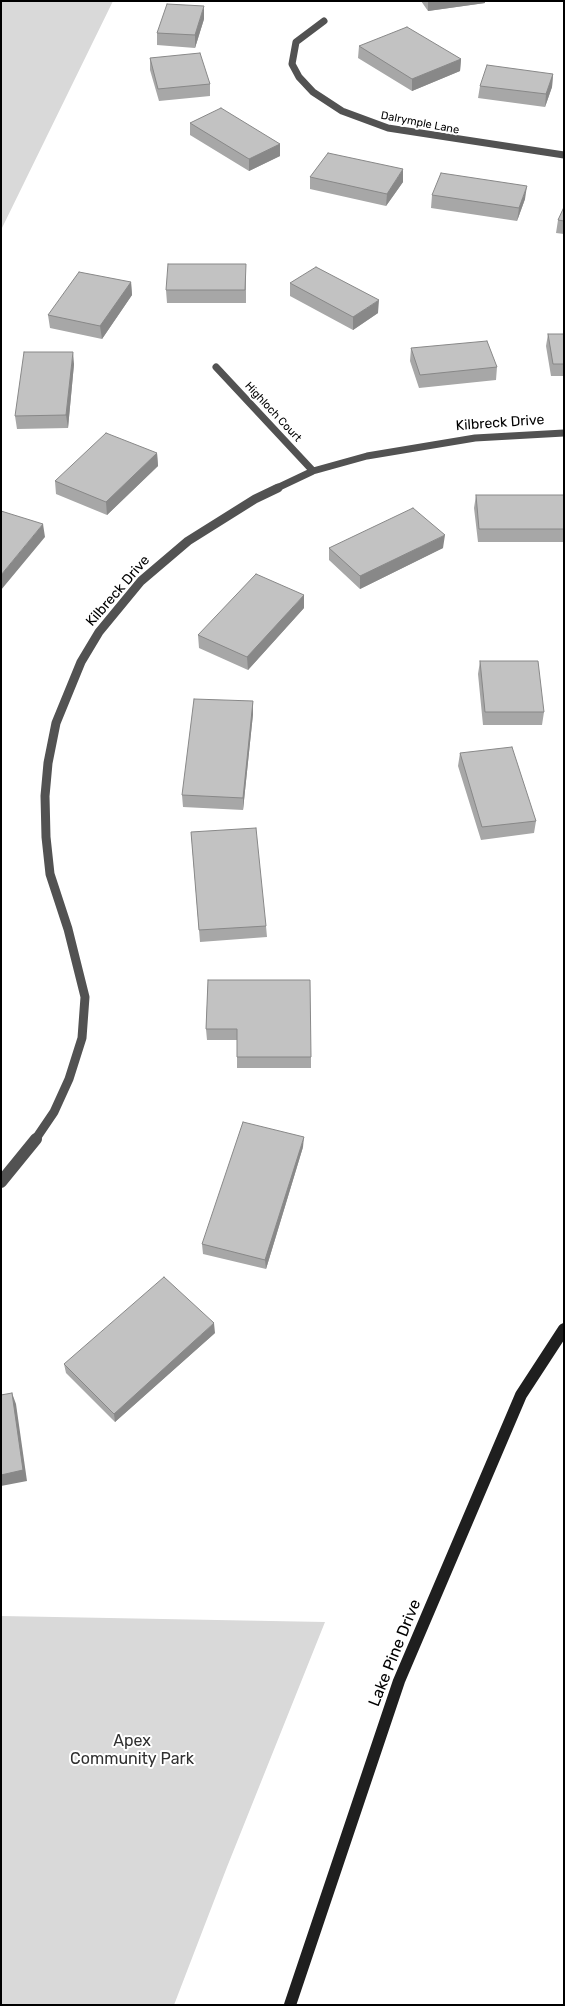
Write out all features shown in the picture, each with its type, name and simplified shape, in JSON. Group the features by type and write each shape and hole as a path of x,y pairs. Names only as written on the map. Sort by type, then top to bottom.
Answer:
{"main road":[{"name":"Lake Pine Drive","path":"290,2005 399,1681 521,1395 564,1328"}],"street":[{"name":"Dalrymple Lane","path":"324,20 296,42 292,64 313,92 342,111 388,128 564,156"},
{"name":"Highloch Court","path":"216,367 312,472"},
{"name":"Kilbreck Drive","path":"1,1182 34,1142 54,1112 69,1079 82,1038 85,997 68,929 50,874 46,837 45,796 48,763 56,723 81,662 99,632 141,581 163,560 220,519 255,499 312,472 367,456 419,446 475,438 564,433"}],"green space":[{"path":"1,1 113,1 1,230"},
{"name":"Apex Community Park","path":"1,1616 325,1622 174,2005 1,2005"}],"building":[{"path":"167,4 204,6 195,35 157,33"},
{"path":"407,27 461,59 412,79 359,46"},
{"path":"200,53 210,84 158,89 150,58"},
{"path":"487,65 553,74 546,94 480,86"},
{"path":"221,108 280,144 249,159 190,123"},
{"path":"328,153 403,169 387,194 310,177"},
{"path":"441,173 527,186 519,208 432,195"},
{"path":"564,207 564,221 558,220"},
{"path":"168,264 246,264 245,290 166,290"},
{"path":"316,267 379,300 353,317 290,283"},
{"path":"79,272 131,282 100,326 48,315"},
{"path":"548,334 564,334 564,364 553,364"},
{"path":"487,341 497,367 420,375 411,348"},
{"path":"24,352 73,352 66,415 15,416"},
{"path":"106,433 157,453 106,502 55,481"},
{"path":"476,495 564,495 564,529 479,529"},
{"path":"413,508 445,535 360,576 329,548"},
{"path":"1,511 43,524 1,575"},
{"path":"256,574 304,595 247,657 198,635"},
{"path":"480,661 538,661 544,712 485,712"},
{"path":"194,699 253,701 243,798 182,795"},
{"path":"512,747 536,821 482,827 460,753"},
{"path":"256,828 266,926 199,930 191,832"},
{"path":"208,980 310,980 311,1057 237,1057 237,1029 206,1029"},
{"path":"243,1122 304,1137 265,1260 202,1244"},
{"path":"164,1277 214,1323 114,1414 64,1364"},
{"path":"12,1393 23,1470 1,1475 1,1395"}]}
